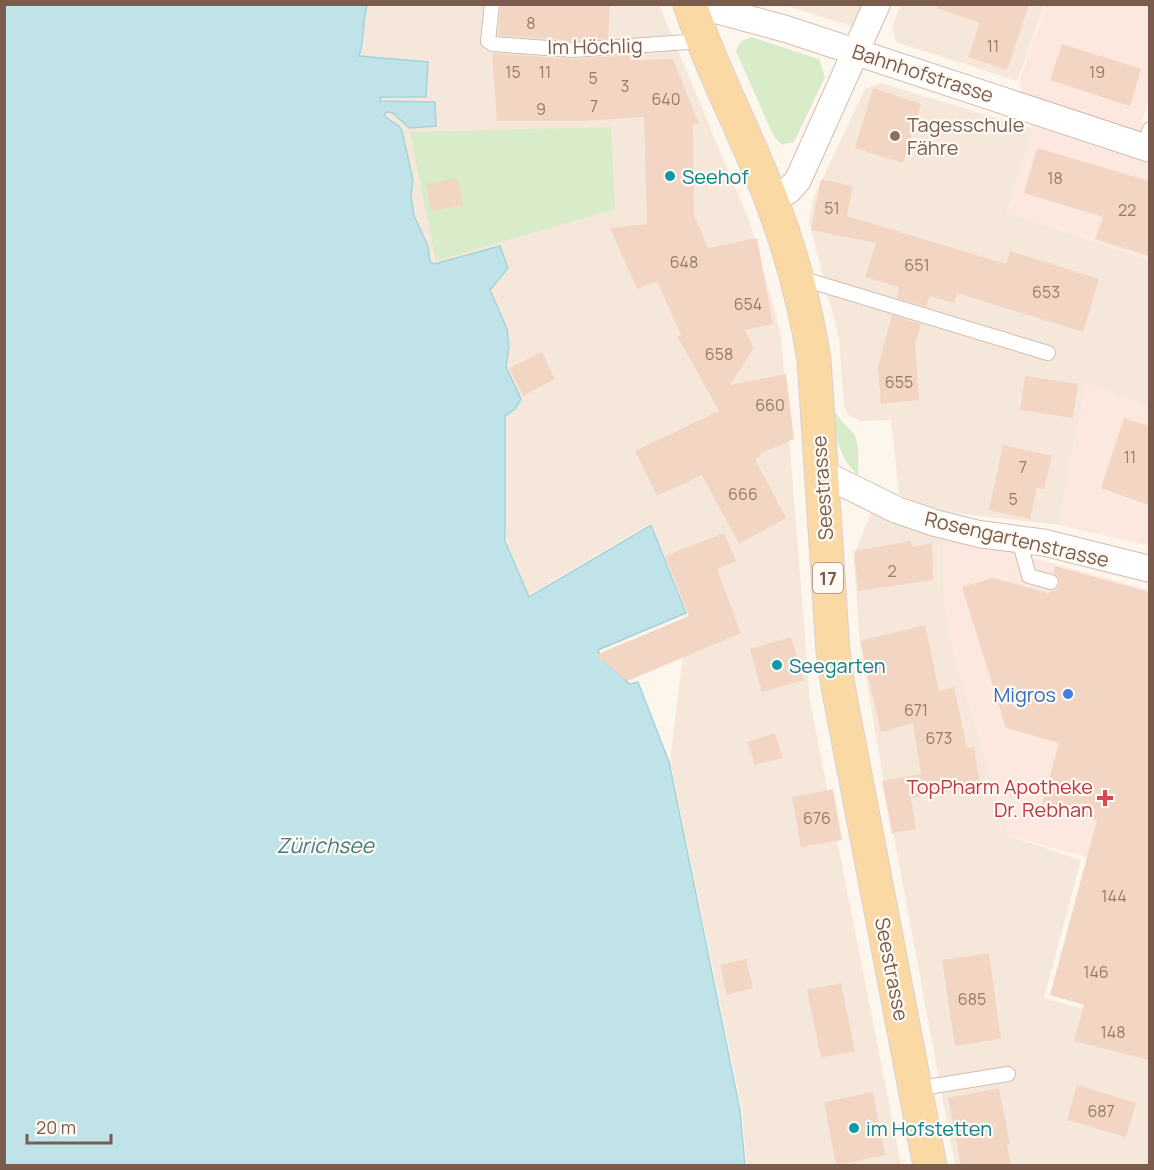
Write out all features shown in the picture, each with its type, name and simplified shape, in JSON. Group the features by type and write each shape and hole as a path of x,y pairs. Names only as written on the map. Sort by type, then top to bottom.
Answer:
{"main road":[{"name":"Seestrasse","path":"692,4 702,41 771,199 798,278 814,359 833,652 838,686 930,1166"}],"street":[{"name":"Bahnhofstrasse","path":"692,4 786,29 1148,141"},
{"path":"771,199 788,191 798,180 877,4"},
{"name":"Rosengartenstrasse","path":"822,474 897,510 935,523 1046,543 1149,569"}],"lane":[{"name":"Im Höchlig","path":"492,4 488,41 493,44 573,50 702,41"},
{"path":"798,278 1048,353"},
{"path":"1020,540 1029,576 1051,582"},
{"path":"915,1089 1008,1074"}],"shaded area":[{"path":"356,5 659,5 750,223 781,334 810,701 901,1165 747,1165 742,1110 670,761 688,614 651,523 529,595 507,542 483,258 427,268 348,30"},
{"path":"784,5 865,5 854,27"},
{"path":"901,5 1045,5 1017,81 896,42 892,27"},
{"path":"1046,5 1149,5 1149,100 1142,122 1149,125 1149,260 1007,212 1033,129 1019,81"},
{"path":"881,83 1033,129 1007,212 1149,260 1149,406 1085,384 1059,525 945,512 899,495 891,420 861,421 848,415 844,405 839,338 809,221 814,197 865,89"},
{"path":"1085,384 1149,406 1149,546 1059,525"},
{"path":"873,507 943,533 944,604 1009,836 1081,860 1044,998 1149,1027 1149,1165 955,1165 881,767 859,633 854,556"},
{"path":"943,533 1149,590 1149,874 1009,836 954,657 944,604"}],"green space":[{"path":"751,37 819,59 825,77 794,142 782,145 773,135 736,51 740,42"},
{"path":"611,127 615,209 436,261 410,132"},
{"path":"834,409 857,440 858,476 846,461 839,445"}],"water":[{"name":"Zürichsee","path":"5,5 367,5 359,56 428,62 426,97 381,97 380,101 435,102 436,126 409,128 393,113 386,112 384,116 399,126 402,131 413,180 411,195 414,216 428,246 430,262 434,264 500,246 508,268 490,290 507,329 509,347 506,367 521,399 515,409 505,416 505,541 529,597 651,525 686,613 598,650 603,660 629,684 638,682 669,762 740,1110 745,1165 5,1166"}],"building":[{"path":"501,4 610,4 608,39 573,41 498,35"},
{"path":"938,4 1029,4 1007,70 968,57 980,23 937,8"},
{"path":"1062,44 1141,69 1130,106 1050,80"},
{"path":"492,53 572,59 630,55 630,60 673,59 699,124 693,124 694,215 708,248 757,238 773,324 745,330 754,348 730,385 786,374 794,439 760,454 761,456 755,459 786,518 739,544 702,475 657,496 635,451 719,411 677,336 681,335 657,281 637,289 610,228 647,224 644,117 580,121 497,121"},
{"path":"873,88 921,104 903,163 855,148"},
{"path":"1037,148 1149,181 1149,256 1095,239 1103,217 1024,193"},
{"path":"458,178 463,205 432,211 426,184"},
{"path":"821,179 853,186 847,216 1006,264 1010,251 1099,279 1083,332 957,293 954,303 930,296 926,307 897,298 899,287 865,277 876,243 811,230"},
{"path":"892,315 921,324 915,345 919,400 881,404 878,367"},
{"path":"542,352 555,379 523,396 509,368"},
{"path":"1025,376 1078,384 1073,418 1020,410"},
{"path":"1124,418 1149,426 1149,505 1101,488"},
{"path":"1003,445 1052,456 1044,489 1037,488 1030,519 989,510"},
{"path":"724,533 736,561 717,569 741,633 627,681 596,655 689,616 665,556"},
{"path":"911,541 912,547 932,543 933,580 858,591 854,551"},
{"path":"1055,566 1149,592 1149,1060 1074,1041 1084,1005 1050,995 1097,820 1042,804 1059,743 1006,728 962,587 993,578 1048,593 1057,589 1060,584 1058,576 1053,573"},
{"path":"925,625 939,691 954,687 967,748 974,747 980,786 911,798 916,829 892,833 882,781 921,774 913,723 881,732 860,641"},
{"name":"Seegarten","path":"791,637 804,680 762,692 750,649"},
{"path":"775,733 783,758 755,765 747,742"},
{"path":"833,789 842,840 801,847 792,797"},
{"path":"989,953 1001,1039 955,1046 942,960"},
{"path":"746,959 753,988 727,995 720,965"},
{"path":"841,983 855,1051 821,1058 807,990"},
{"path":"1077,1085 1136,1103 1126,1137 1067,1120"},
{"path":"999,1088 1010,1144 1007,1144 1011,1166 961,1166 948,1098"},
{"name":"im Hofstetten","path":"873,1092 885,1155 836,1165 824,1102"}],"place":[{"name":"Tagesschule Fähre","path":"895,136"},
{"name":"Seehof","path":"670,176"},
{"name":"Seegarten","path":"777,665"},
{"name":"Migros","path":"1068,694"},
{"name":"TopPharm Apotheke Dr. Rebhan","path":"1105,798"},
{"name":"im Hofstetten","path":"854,1128"}]}
